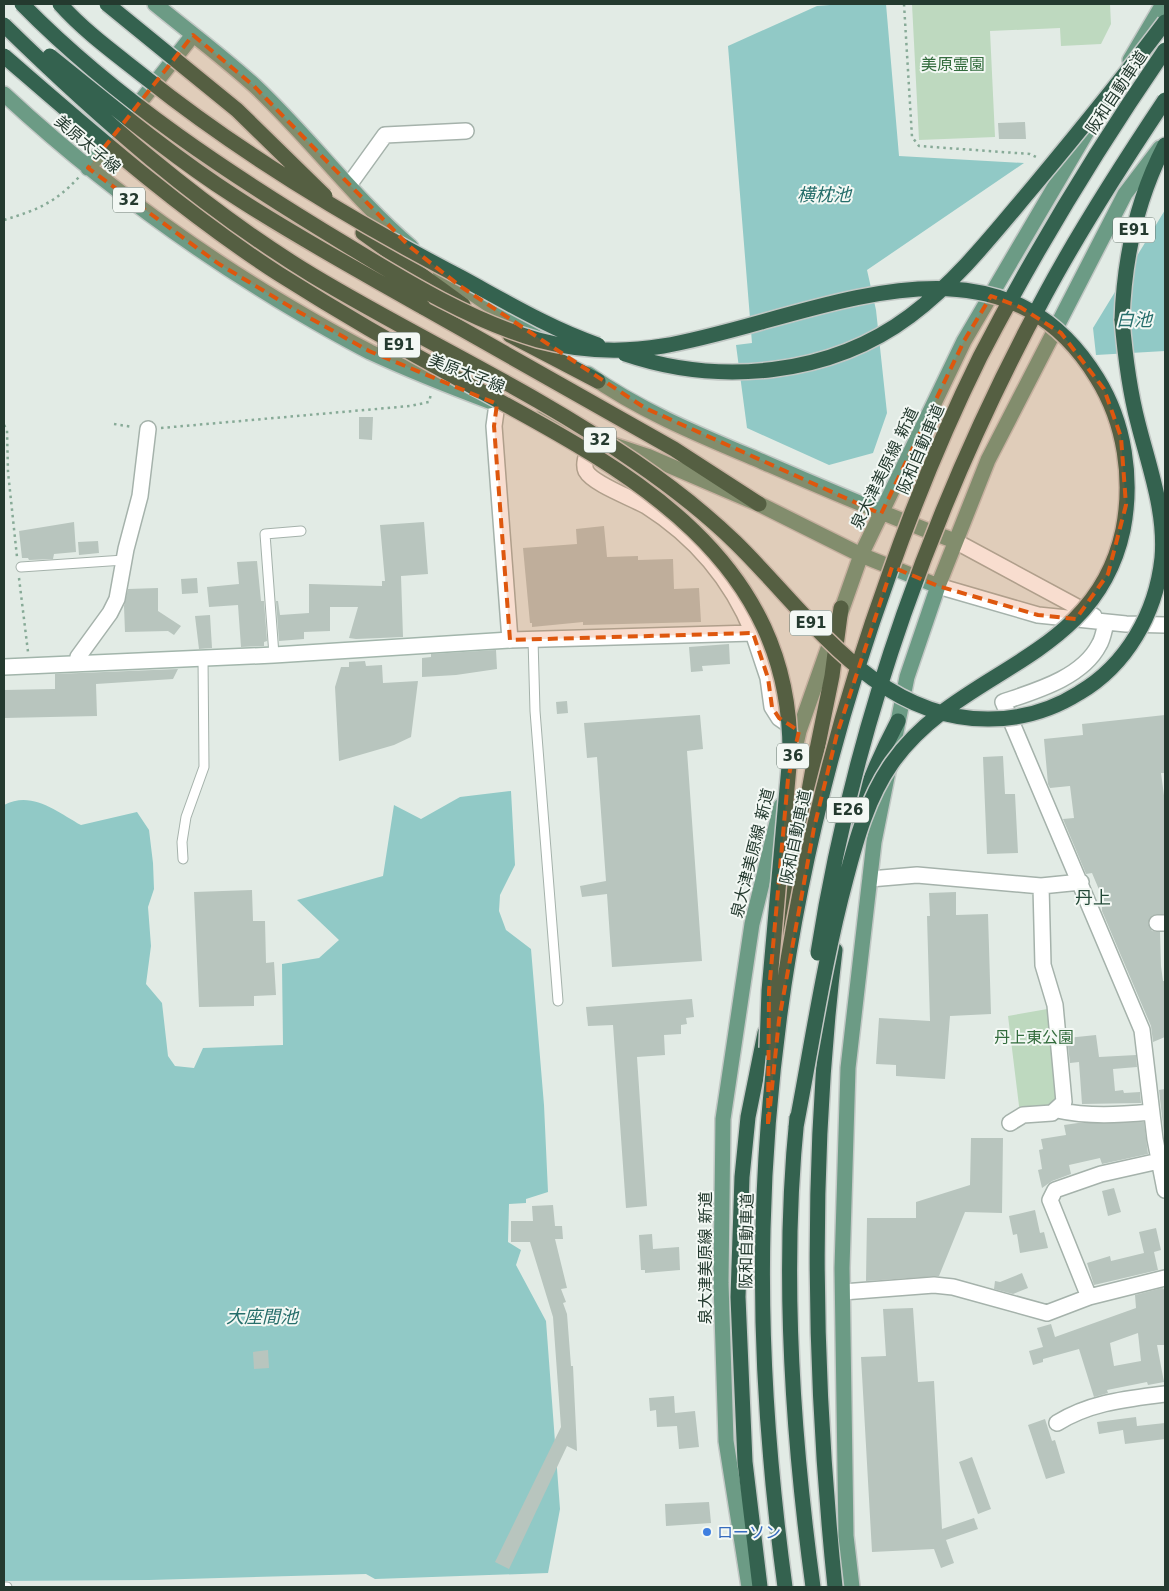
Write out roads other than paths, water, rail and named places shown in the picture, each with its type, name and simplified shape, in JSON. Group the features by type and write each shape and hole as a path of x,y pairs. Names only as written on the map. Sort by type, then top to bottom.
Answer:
{"highway":[{"path":"22,4 62,44 77,56 205,154 264,194 382,266 437,296 485,320 533,338 585,349 645,348 717,334 857,296 910,288 939,288 973,291 997,297 1020,307 1061,333 1092,369 1114,413 1126,460 1126,505 1118,550 1108,574 1095,597 1078,618 1037,652 968,695 926,727 896,757 883,776 862,825 836,915 796,1127"},
{"path":"60,4 78,24 181,106 289,181 376,233 537,318 592,343 663,364 700,371 734,373 797,366 829,357 864,343 909,316 957,274 999,227 1080,131 1165,22"},
{"path":"107,4 199,78 262,132 363,233 444,292 508,334 598,381"},
{"path":"4,19 167,150 233,196 292,233 674,449 759,504"},
{"name":"E91","path":"4,25 45,65 153,160 230,220 311,274 544,405 632,459 670,487 735,543 796,608 868,676 887,689 926,708 950,716 975,719 1026,715 1054,706 1086,689 1102,678 1122,657 1139,633 1153,600 1162,554 1162,526 1156,493 1129,386 1124,354 1122,311 1123,282 1130,246 1141,204 1165,143"},
{"name":"阪和自動車道","path":"784,1587 769,1440 762,1331 763,1228 768,1126 779,1020 794,923 836,734 868,634 900,544 936,452 980,359 1063,208 1107,136 1165,50"},
{"name":"E91","path":"4,56 146,176 216,231 279,274 364,325 582,448 674,513 698,533 735,577 763,621 774,647 788,699 790,728 790,755 768,992 768,1126"},
{"name":"E26","path":"813,1587 799,1468 791,1329 791,1233 796,1127 807,1025 821,935 843,831 865,739 896,637 923,562 966,456 1005,372 1046,293 1128,156 1165,100"},
{"path":"760,1587 745,1462 738,1297 742,1177 748,1118 832,676 841,608"},
{"path":"835,1587 823,1460 816,1339 816,1252 824,1044 848,854 858,811 872,771 898,721"}],"main road":[{"path":"155,4 254,86 350,185 376,215 409,246 460,286 598,381 645,408 701,435 882,514 955,541"},
{"name":"泉大津美原線 新道","path":"749,1587 726,1441 721,1283 723,1119 752,924 799,731 861,555 964,340 1163,4"},
{"path":"88,168 193,35"},
{"name":"美原太子線","path":"4,94 88,168 140,208 219,264 369,351 435,381 648,456 759,504 861,555 938,586"},
{"path":"852,1587 846,1536 843,1292 848,1068 874,842 907,677 938,586 988,460 1120,202 1165,143"}],"street":[{"path":"350,185 386,135 466,131"},
{"path":"497,404 494,426 510,640"},
{"path":"77,663 78,657 110,613 117,598 124,560 140,496 148,429"},
{"path":"593,438 585,461 586,471 594,479 644,505 674,525 699,548 729,585 744,610 753,633 768,678 772,707 779,718 799,731"},
{"path":"955,541 1106,622"},
{"path":"938,586 1038,615 1106,622 1165,625"},
{"path":"1106,622 1100,645 1086,662 1039,689 1002,702 1081,882 1142,1030 1146,1045 1152,1112 1159,1128 1159,1161 1165,1190"},
{"path":"4,667 274,655 510,640 753,633"},
{"path":"870,879 917,875 1041,886 1081,882"},
{"path":"1010,1123 1023,1115 1052,1113 1064,1102 1054,1006 1043,965 1041,886"},
{"path":"1057,1110 1075,1114 1104,1116 1152,1112"},
{"path":"1088,1298 1050,1200 1055,1190 1101,1174 1159,1161"},
{"path":"843,1292 934,1285 953,1287 1047,1313 1088,1298 1165,1278"},
{"path":"1057,1423 1075,1412 1101,1403 1165,1394"}],"lane":[{"path":"274,655 265,534 301,531"},
{"path":"19,565 124,560"},
{"path":"533,639 536,711 558,1001"},
{"path":"183,859 182,842 186,817 204,767 203,658"}],"water":[{"name":"横枕池","path":"886,4 899,156 1024,163 867,270 876,310 887,413 873,453 829,465 747,428 736,345 752,343 728,46 817,6"},
{"name":"白池","path":"1165,210 1165,351 1096,355 1093,328"},
{"name":"大座間池","path":"511,791 515,865 500,895 499,911 506,930 531,949 544,1105 548,1192 526,1199 526,1203 509,1204 508,1242 521,1250 516,1265 546,1321 560,1509 548,1573 375,1579 366,1574 149,1580 4,1581 4,805 14,801 34,801 44,804 81,825 137,812 149,830 153,863 154,889 148,907 151,946 146,984 162,1003 168,1056 175,1066 194,1068 203,1048 283,1045 282,964 319,958 339,940 297,900 383,876 394,805 421,819 460,797"}],"place":[{"name":"ローソン","path":"707,1532"}],"district":[{"name":"丹上","path":"1093,898"}],"park label":[{"name":"美原霊園","path":"953,64"},
{"name":"丹上東公園","path":"1034,1037"}]}
